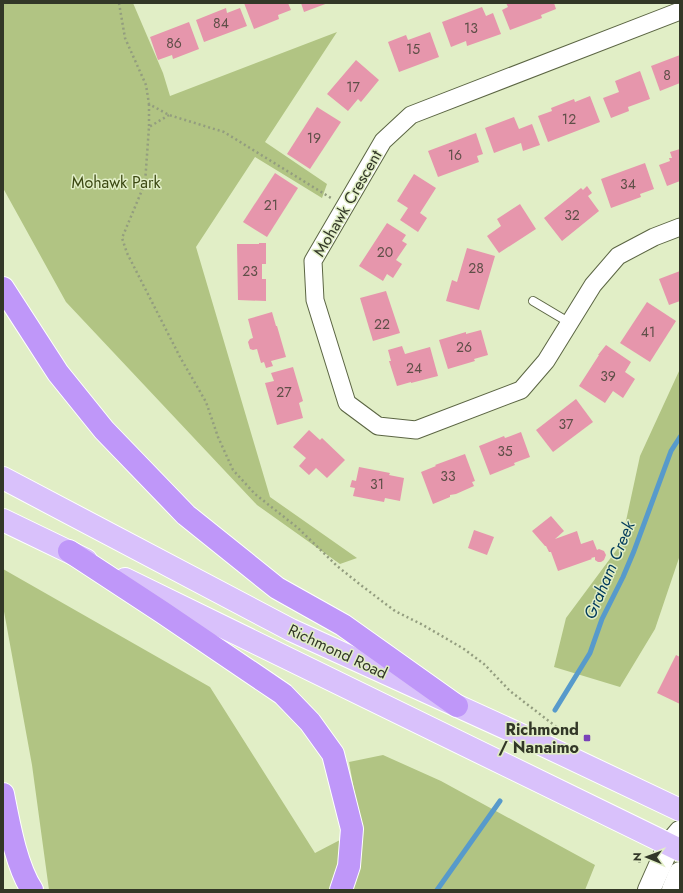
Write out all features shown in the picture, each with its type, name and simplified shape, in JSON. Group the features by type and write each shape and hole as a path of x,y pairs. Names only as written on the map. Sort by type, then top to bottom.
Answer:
{"highway":[{"path":"3,288 58,373 104,430 186,515 277,588 344,625 457,706"},
{"path":"69,552 162,612 283,694 310,722 333,754 352,829 349,866 341,890"},
{"path":"3,794 10,828 24,878 32,890"}],"main road":[{"name":"Richmond Road","path":"3,478 291,630 543,745 680,810"},
{"name":"Richmond Road","path":"3,520 676,842"},
{"path":"649,890 676,842"},
{"path":"673,890 680,872"}],"street":[{"name":"Mohawk Crescent","path":"680,11 411,114 383,141 313,261 315,300 347,403 378,426 416,430 521,390 546,361 593,285 618,256 654,237 680,227"}],"lane":[{"path":"533,301 570,323"}],"path":[{"path":"119,3 125,38 146,85 149,104 145,182 122,238 127,253 180,357 206,402 218,437 233,470 255,494 298,528 337,566 362,586 395,611 464,648 484,664 510,691 566,734"},
{"path":"149,104 169,115 224,132 345,206"},
{"path":"149,127 169,115"}],"green space":[{"name":"Mohawk Park","path":"3,3 133,3 163,73 170,96 337,32 265,142 327,184 322,198 255,157 196,247 270,497 357,558 340,564 257,505 66,302 3,188"},
{"path":"680,369 680,555 655,629 620,687 554,667 566,618 621,544 640,456"},
{"path":"3,569 210,687 315,853 361,829 349,762 383,755 441,781 595,865 585,890 49,890 32,765 3,606"}],"building":[{"path":"244,3 288,3 291,10 278,15 279,19 254,29"},
{"path":"301,3 328,3 304,12"},
{"path":"506,3 554,3 556,9 541,15 542,18 510,30 502,10 508,7"},
{"path":"482,7 486,16 493,13 501,34 467,46 466,41 451,47 442,22"},
{"path":"226,8 227,13 240,8 247,26 204,42 196,20"},
{"path":"189,22 199,49 173,59 172,55 158,60 150,37"},
{"path":"430,32 439,57 399,72 388,42 406,35 408,40"},
{"path":"680,55 680,83 660,91 651,66"},
{"path":"356,60 379,80 361,102 358,99 348,111 327,94"},
{"path":"640,71 650,99 628,107 629,111 611,118 603,98 619,92 615,81"},
{"path":"590,96 600,122 548,142 538,116 552,111 551,108 574,99 575,102"},
{"path":"317,107 341,122 310,169 287,154"},
{"path":"514,117 519,129 532,124 540,145 523,151 521,143 494,153 485,128"},
{"path":"476,133 483,154 477,156 479,162 438,177 428,151"},
{"path":"680,149 680,181 667,186 659,165 670,161 669,158 672,158 670,152"},
{"path":"645,163 654,189 640,194 641,197 611,208 601,179"},
{"path":"275,173 298,188 267,237 243,222"},
{"path":"414,174 436,188 420,213 427,218 418,232 400,220 408,208 397,201"},
{"path":"587,186 592,193 588,196 599,211 562,241 544,218 581,188 583,190"},
{"path":"520,204 536,229 499,253 487,236 501,226 497,219"},
{"path":"387,223 406,235 402,241 407,244 396,260 402,264 393,278 387,274 383,281 359,266"},
{"path":"266,243 266,264 262,264 262,279 266,279 266,301 238,300 237,244"},
{"path":"467,248 495,256 479,310 446,301 452,280 457,282"},
{"path":"680,271 680,301 669,305 659,279"},
{"path":"386,291 400,333 373,341 360,298"},
{"path":"647,302 676,321 650,362 620,343"},
{"path":"272,312 286,357 271,361 273,366 266,368 264,362 261,363 257,349 250,349 248,342 253,338 248,319"},
{"path":"481,330 488,355 474,359 475,361 448,369 439,340 466,332 466,334"},
{"path":"606,345 631,362 625,372 635,379 623,398 613,391 605,403 579,386"},
{"path":"402,346 405,354 430,347 438,376 397,386 389,361 391,361 388,350"},
{"path":"293,367 303,401 299,403 303,418 277,425 265,383 274,381 271,373"},
{"path":"576,399 593,422 553,452 536,430"},
{"path":"309,430 320,440 322,438 345,460 327,478 316,468 309,475 299,466 306,458 293,447"},
{"path":"521,432 530,457 490,475 479,446 504,436 505,438"},
{"path":"465,454 475,481 472,482 474,486 450,495 450,497 433,504 421,472"},
{"path":"359,467 390,473 389,475 404,478 400,501 385,498 384,502 353,496 355,488 350,487 352,480 356,481"},
{"path":"551,516 564,531 555,539 577,531 581,544 593,540 597,550 599,549 604,551 606,555 604,560 598,562 595,560 595,557 558,571 551,552 549,552 546,546 532,531"},
{"path":"474,530 494,537 487,555 468,548"},
{"path":"676,655 680,657 680,704 657,693"}],"waterway":[{"name":"Graham Creek","path":"555,710 590,653 602,619 634,551 671,451 680,437"},
{"name":"Graham Creek","path":"437,890 500,801"}],"place":[{"name":"Richmond / Nanaimo","path":"587,738"}]}
